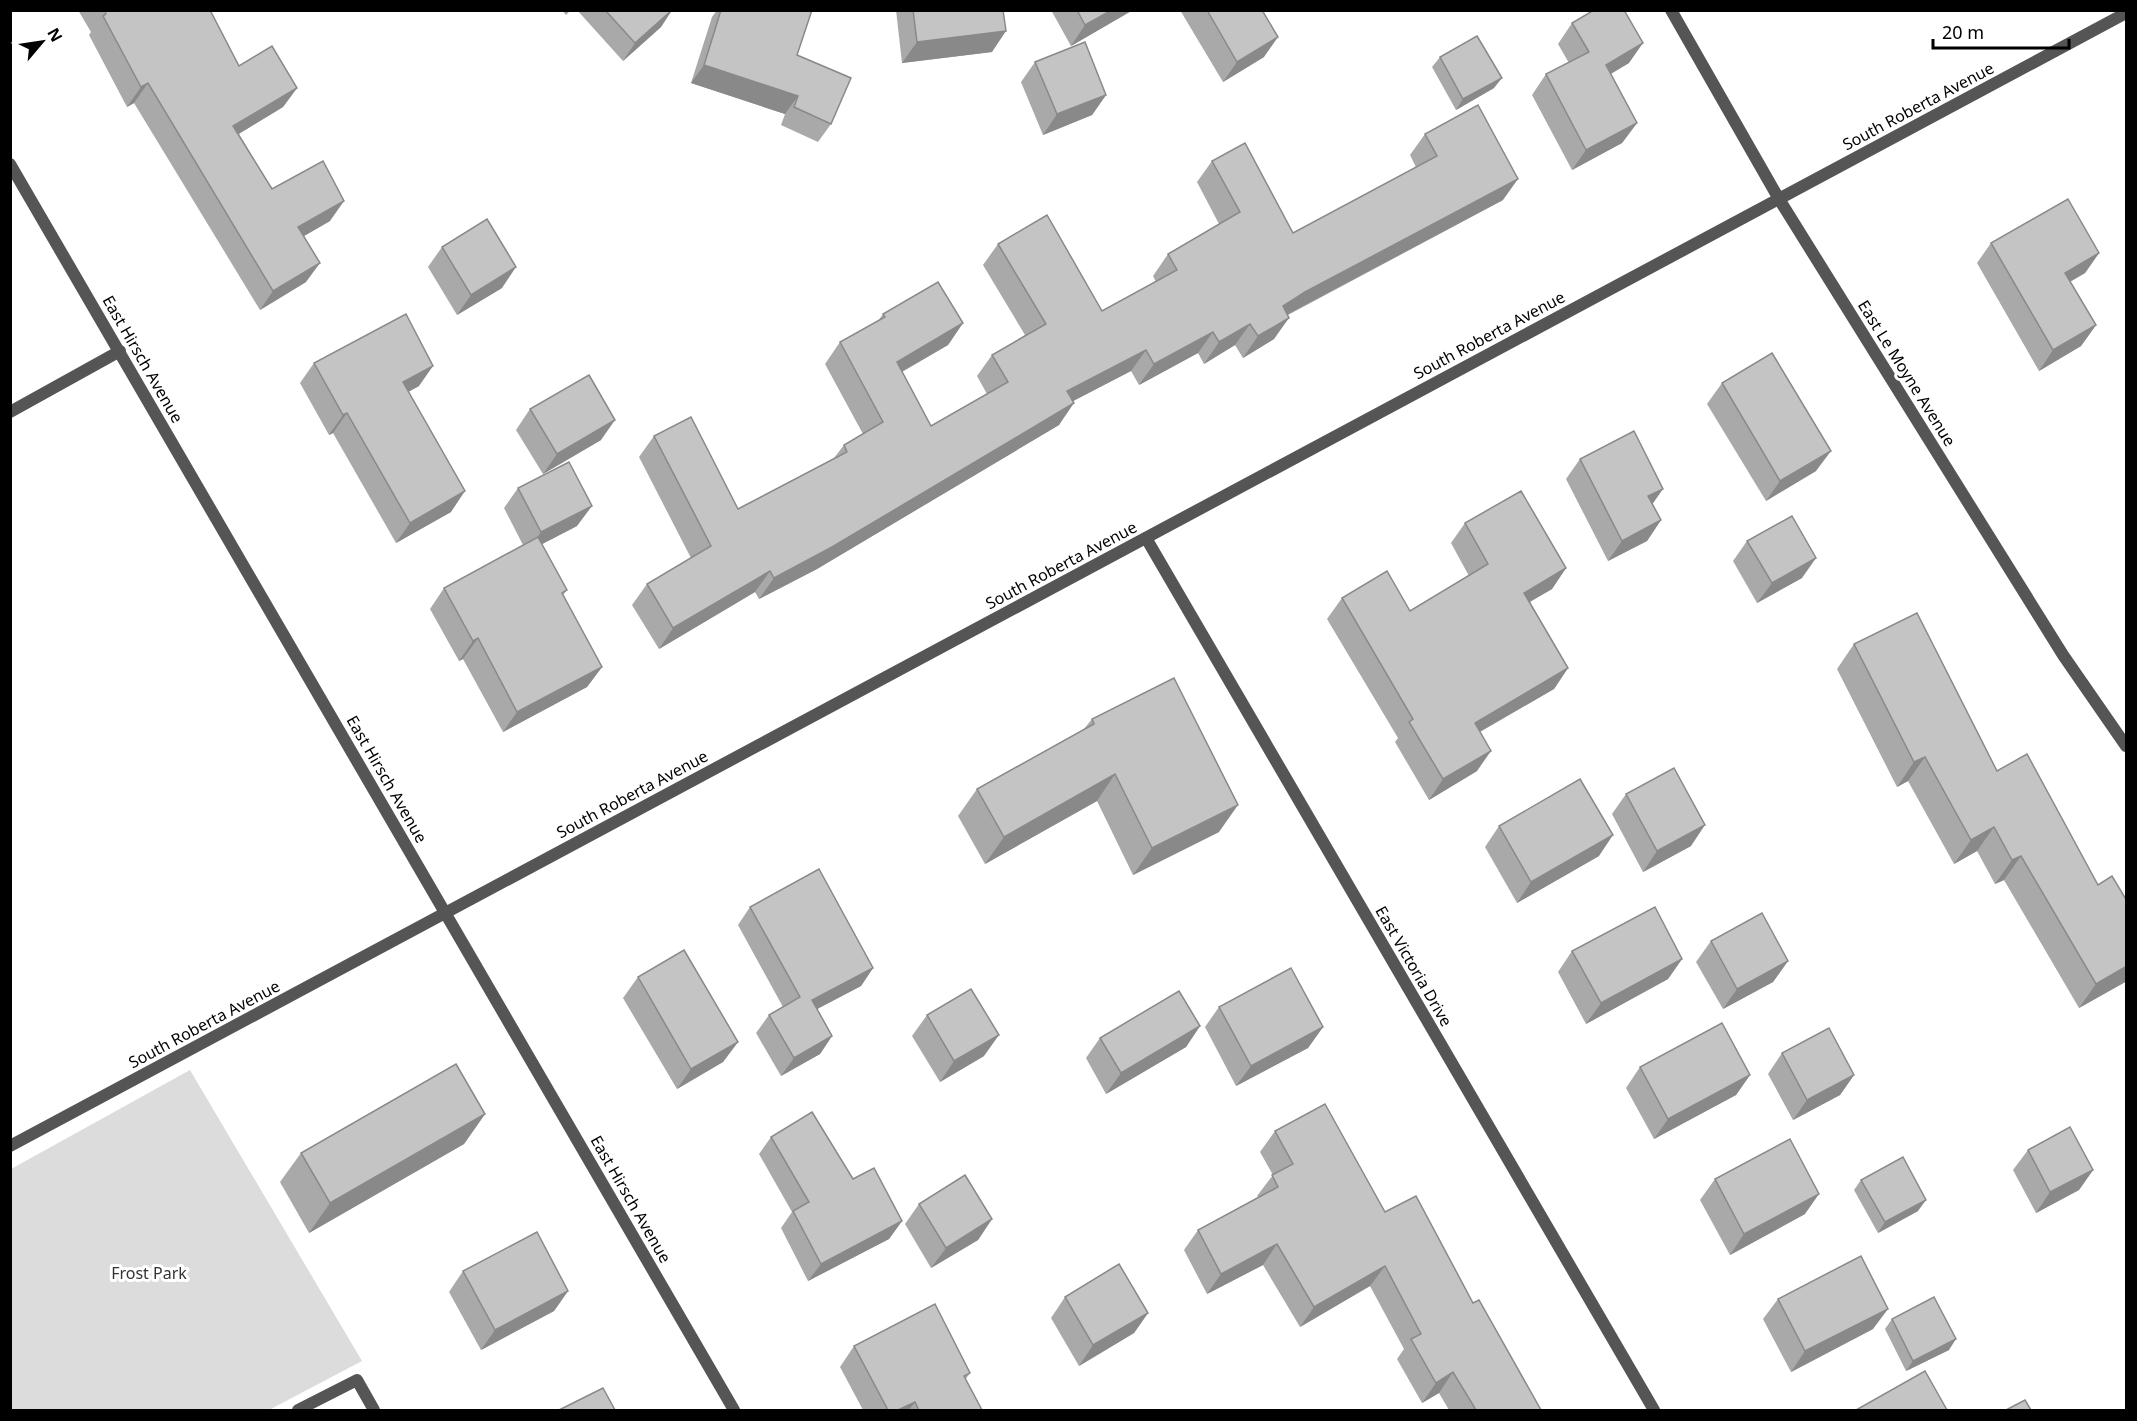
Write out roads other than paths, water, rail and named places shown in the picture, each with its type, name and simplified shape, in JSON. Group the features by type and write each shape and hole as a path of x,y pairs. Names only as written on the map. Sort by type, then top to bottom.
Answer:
{"street":[{"name":"East Le Moyne Avenue","path":"1671,10 1779,199 2063,655 2127,746"},
{"name":"South Roberta Avenue","path":"10,1146 2127,13"},
{"name":"East Hirsch Avenue","path":"10,164 734,1410"},
{"path":"10,412 120,351"},
{"name":"East Victoria Drive","path":"1146,538 1654,1410"},
{"path":"298,1410 357,1380 374,1410"}],"park label":[{"name":"Frost Park","path":"149,1273"}]}
